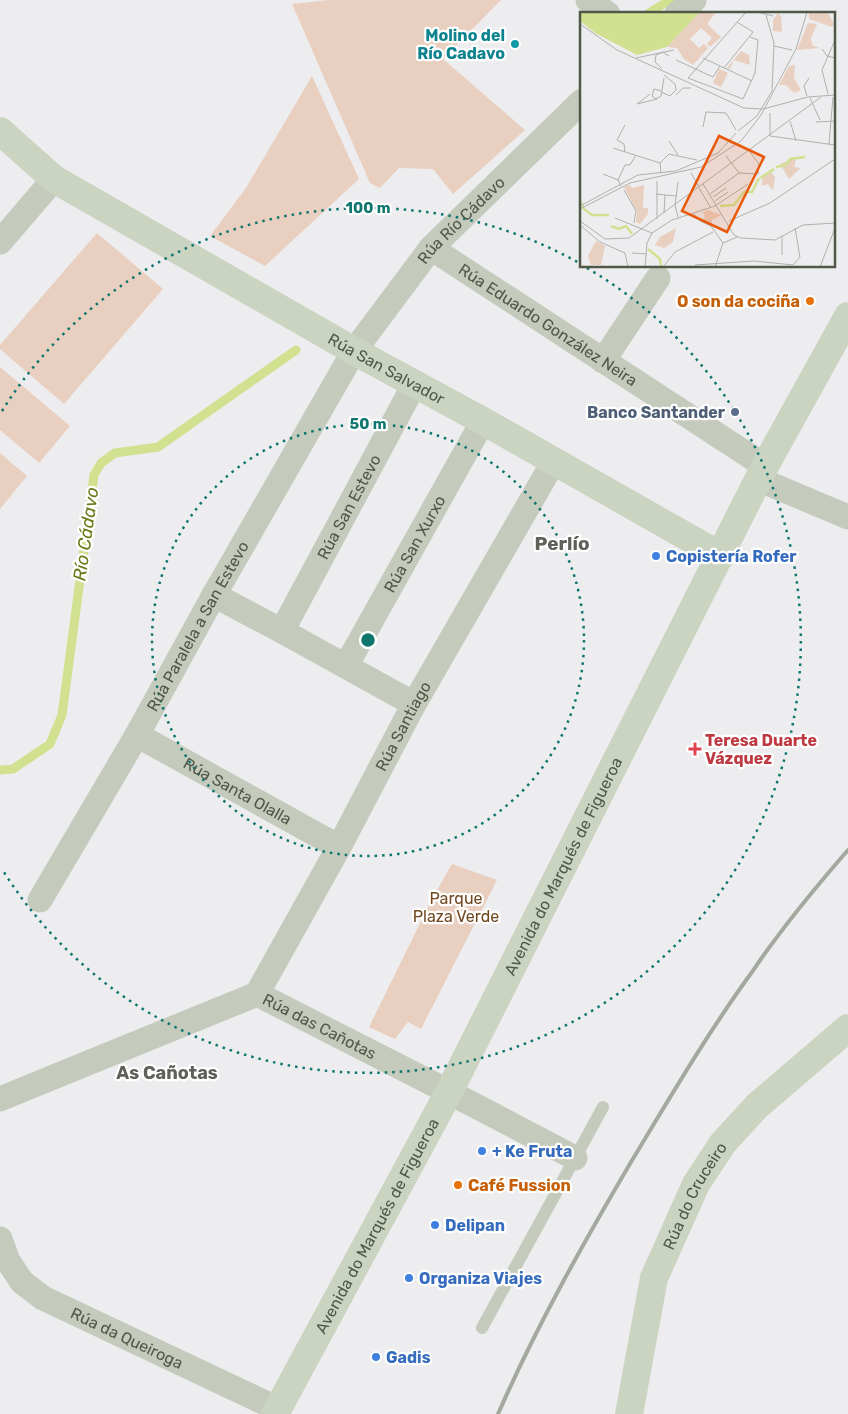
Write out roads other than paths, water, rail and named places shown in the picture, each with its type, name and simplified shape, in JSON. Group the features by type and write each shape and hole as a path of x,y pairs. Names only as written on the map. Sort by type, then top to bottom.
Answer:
{"street":[{"path":"588,0 605,12"},
{"path":"679,12 694,0"},
{"name":"Rúa Río Cádavo","path":"354,351 432,248 580,103"},
{"name":"Rúa San Salvador","path":"0,131 54,179 354,351 415,383 721,556"},
{"path":"0,242 54,179"},
{"name":"Rúa Eduardo González Neira","path":"432,248 604,361 762,473 848,517"},
{"path":"604,361 658,278"},
{"name":"Avenida do Marqués de Figueroa","path":"277,1411 449,1092 762,473 848,316"},
{"name":"Rúa Paralela a San Estevo","path":"40,900 138,735 214,595 354,351"},
{"name":"Rúa San Estevo","path":"282,631 415,383"},
{"name":"Rúa San Xurxo","path":"346,666 483,421"},
{"name":"Rúa Santiago","path":"257,994 339,847 414,704 554,461"},
{"path":"214,595 414,704"},
{"name":"Rúa Santa Olalla","path":"138,735 339,847"},
{"name":"Rúa das Cañotas","path":"0,1099 257,994 575,1158"},
{"name":"Rúa do Cruceiro","path":"629,1414 654,1278 696,1184 723,1143 757,1106 848,1028"},
{"name":"Rúa da Queiroga","path":"0,1239 8,1261 22,1282 43,1298 277,1411"}],"lane":[{"path":"482,1328 603,1107"}],"waterway":[{"name":"Río Cádavo","path":"651,12 670,0"},
{"name":"Río Cádavo","path":"0,770 13,769 50,744 62,715 94,475 101,463 115,453 158,447 296,350"}],"railway":[{"path":"498,1414 545,1315 580,1251 691,1063 774,940 848,850"}],"place":[{"name":"Molino del Río Cadavo","path":"515,44"},
{"name":"O son da cociña","path":"810,301"},
{"name":"Banco Santander","path":"735,412"},
{"name":"Copistería Rofer","path":"656,556"},
{"name":"Teresa Duarte Vázquez","path":"695,749"},
{"name":"+ Ke Fruta","path":"482,1151"},
{"name":"Café Fussion","path":"458,1185"},
{"name":"Delipan","path":"435,1225"},
{"name":"Organiza Viajes","path":"409,1278"},
{"name":"Gadis","path":"376,1357"}],"district":[{"name":"Perlío","path":"562,543"},
{"name":"As Cañotas","path":"167,1073"}],"park label":[{"name":"Parque Plaza Verde","path":"456,907"}]}
